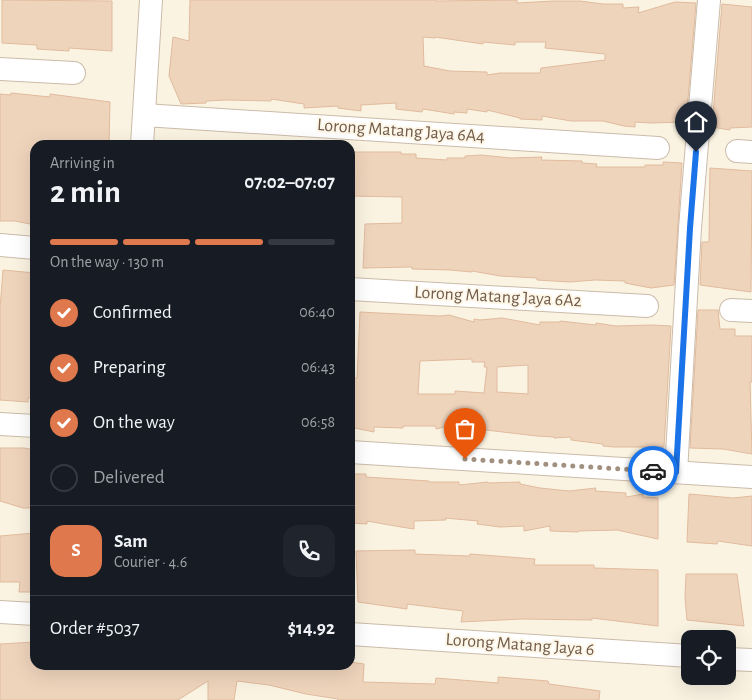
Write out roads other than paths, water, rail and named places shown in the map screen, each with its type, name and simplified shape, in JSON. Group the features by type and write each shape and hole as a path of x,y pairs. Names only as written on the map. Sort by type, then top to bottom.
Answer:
{"street":[{"path":"142,140 151,0"},
{"path":"676,472 690,228 708,0"},
{"path":"0,69 74,73"},
{"name":"Lorong Matang Jaya 6A4","path":"144,114 658,148"},
{"path":"0,246 30,248"},
{"name":"Lorong Matang Jaya 6A2","path":"355,289 647,306"},
{"path":"0,424 30,426"},
{"path":"355,452 752,477"},
{"path":"0,612 30,614"},
{"name":"Lorong Matang Jaya 6","path":"355,634 681,655"},
{"path":"736,659 752,660"}]}
